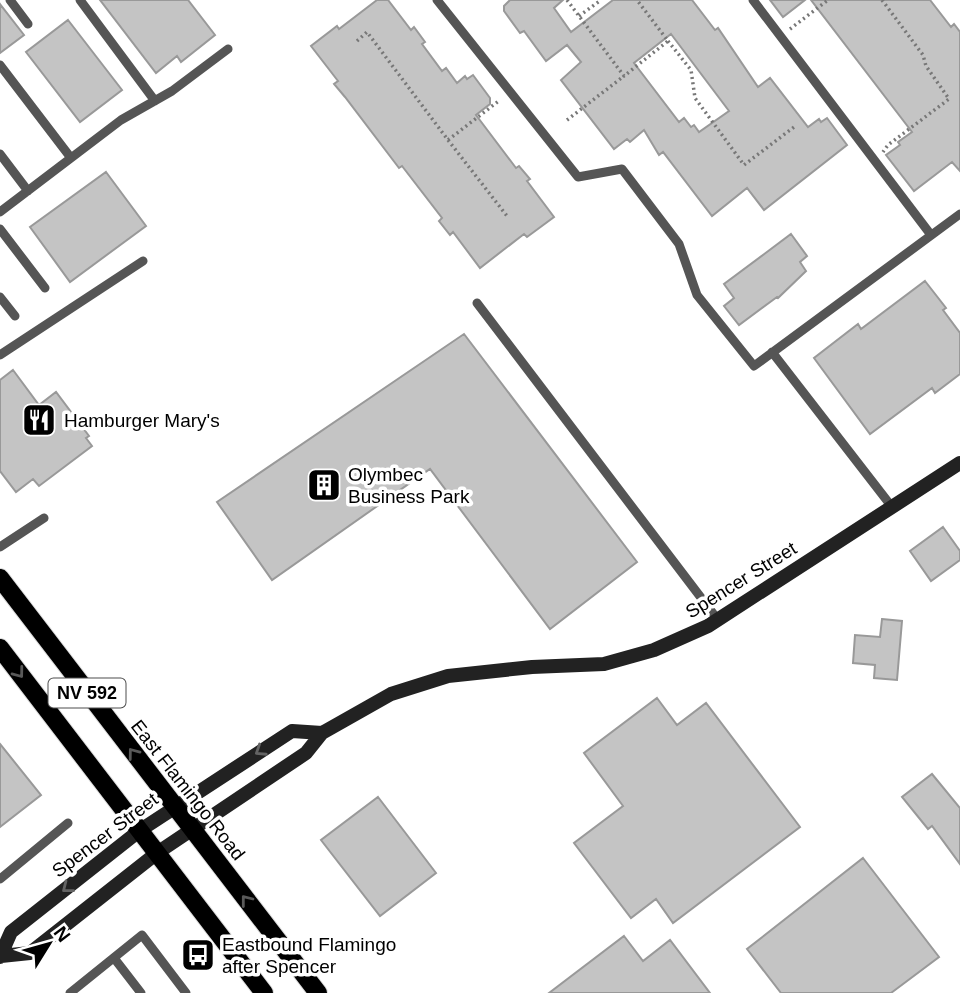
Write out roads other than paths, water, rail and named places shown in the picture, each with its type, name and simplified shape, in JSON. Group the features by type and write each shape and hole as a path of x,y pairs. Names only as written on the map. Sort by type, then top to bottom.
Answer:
{"main road":[{"name":"East Flamingo Road","path":"0,578 318,993"},
{"name":"NV 592","path":"0,648 264,993"}],"street":[{"name":"Spencer Street","path":"322,733 292,731 139,831 11,932 1,956 30,953 156,853 306,753 322,733 391,694 448,676 532,667 604,664 654,650 718,620 960,463"}],"lane":[{"path":"10,0 28,24"},
{"path":"80,0 155,101"},
{"path":"437,0 578,177 622,169 679,244 697,295 754,366 960,214"},
{"path":"753,0 931,235"},
{"path":"0,212 121,120 155,101 228,49"},
{"path":"0,65 71,158"},
{"path":"0,153 28,191"},
{"path":"0,229 45,288"},
{"path":"0,355 143,261"},
{"path":"0,297 15,316"},
{"path":"477,303 718,620"},
{"path":"772,352 892,507"},
{"path":"0,547 44,518"},
{"path":"0,878 68,823"},
{"path":"70,993 142,935 186,993"},
{"path":"114,958 141,993"}],"place":[{"name":"Hamburger Mary's","path":"39,420"},
{"name":"Olymbec Business Park","path":"324,485"},
{"name":"Eastbound Flamingo after Spencer","path":"198,955"}]}
